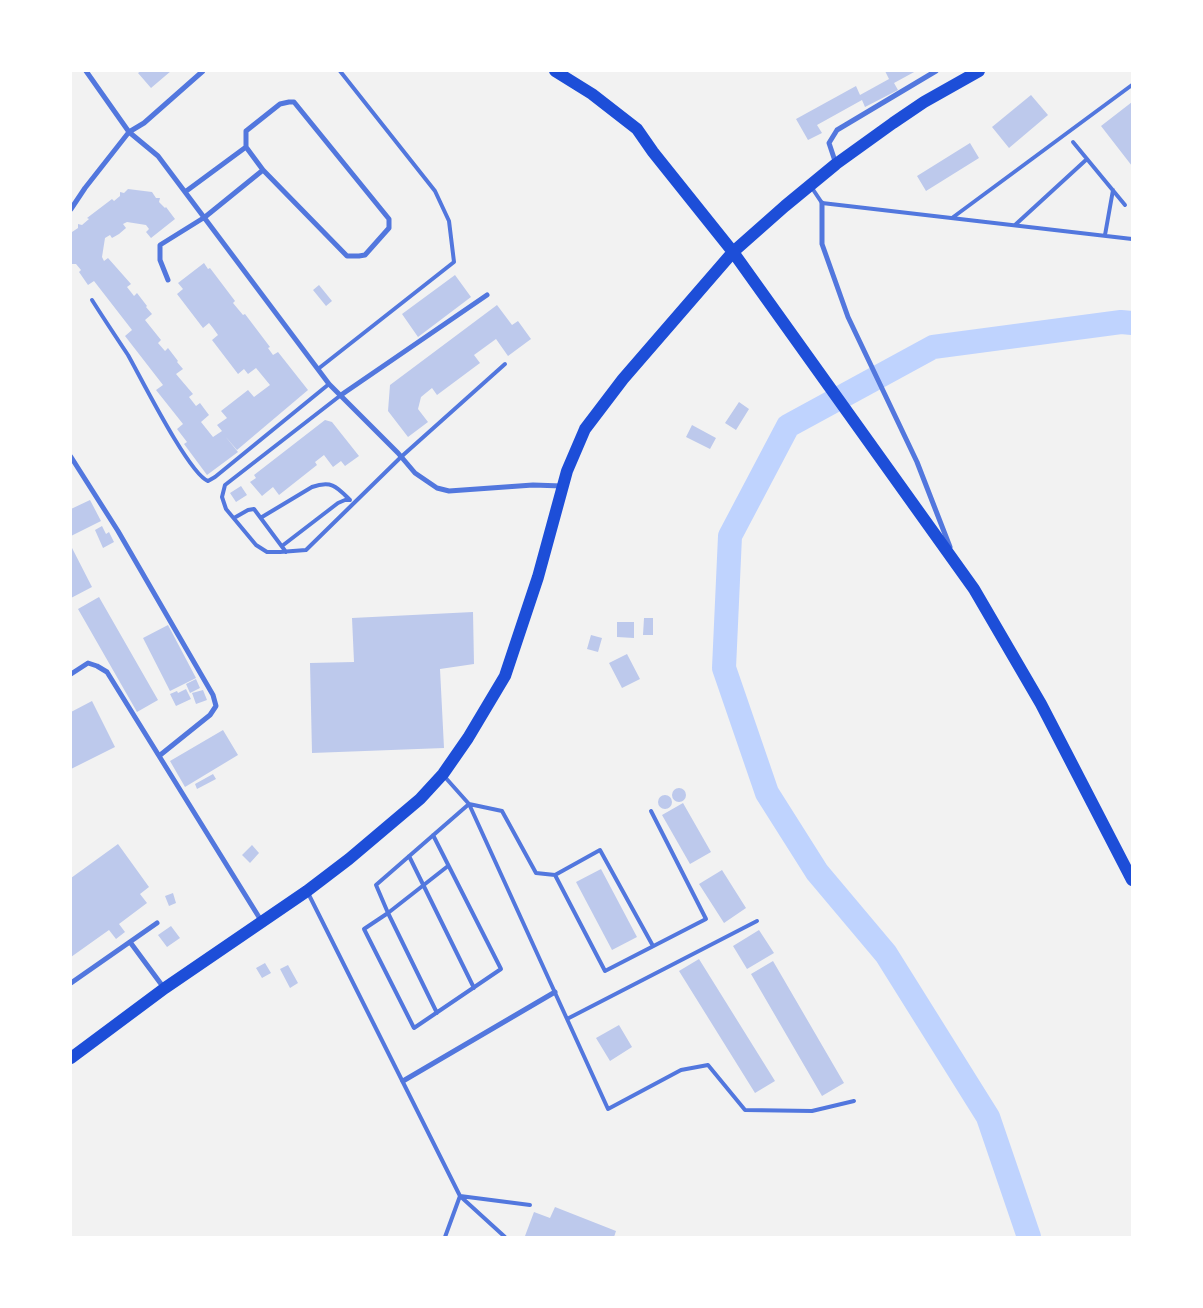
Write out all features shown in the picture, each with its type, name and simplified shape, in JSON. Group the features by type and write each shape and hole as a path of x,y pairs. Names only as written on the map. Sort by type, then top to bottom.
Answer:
{"main road":[{"path":"555,71 592,94 636,129 652,152 733,252 958,566 974,589 1041,704 1132,880"},
{"path":"71,1058 165,988 263,923 349,859 420,799 443,774 468,738 505,676 538,577 567,471 585,429 623,378 733,252 785,206 836,164 924,102 979,71"}],"street":[{"path":"86,71 129,132 158,156 330,384 401,457 414,473 437,488 449,491 533,485 563,486"},
{"path":"71,210 84,188 129,132 144,123 203,71"},
{"path":"836,164 829,143 837,130 936,71"},
{"path":"294,102 389,219 389,228 365,255 348,256 263,170 246,148 246,131 280,104 294,102"},
{"path":"185,192 246,148"},
{"path":"168,280 160,260 160,245 205,217 263,170"},
{"path":"822,203 822,244 848,317 917,462 958,566"},
{"path":"341,395 487,295"},
{"path":"71,457 118,531 213,695 216,706 210,715 159,756"},
{"path":"71,674 88,663 107,672 263,923"},
{"path":"71,983 157,923"},
{"path":"130,942 165,988"},
{"path":"403,1081 555,992"}],"lane":[{"path":"318,369 454,262 449,221 435,191 340,71"},
{"path":"952,218 1132,85"},
{"path":"1073,142 1125,206"},
{"path":"1014,225 1087,159"},
{"path":"811,186 822,203 1132,239"},
{"path":"1105,236 1113,190"},
{"path":"92,300 128,356 189,462 203,479 208,481 330,384"},
{"path":"341,395 225,485 222,498 226,509 256,545 267,552 306,550 352,502 505,364"},
{"path":"262,517 312,487 321,484 331,484 338,488 352,502"},
{"path":"282,546 338,503 345,500 352,502"},
{"path":"234,518 248,510 254,509 262,517 286,552"},
{"path":"443,774 470,804 608,1109 681,1070 708,1065 745,1110 812,1111 854,1101"},
{"path":"437,1013 376,885 470,804"},
{"path":"470,804 502,812 536,873 555,875 600,850 653,946"},
{"path":"555,875 605,971 706,919 652,811"},
{"path":"433,835 501,969 414,1028 364,929 388,913 448,866"},
{"path":"409,856 474,988"},
{"path":"307,891 460,1196 505,1237"},
{"path":"567,1019 757,921"},
{"path":"460,1196 530,1205"},
{"path":"445,1237 460,1196"}],"building":[{"path":"141,71 171,71 151,88 138,73"},
{"path":"885,71 916,71 894,83 898,90 865,107 862,100 817,125 822,133 808,140 796,119 856,86 860,95 889,79"},
{"path":"1031,95 1048,115 1009,148 992,127"},
{"path":"1132,102 1132,166 1101,126"},
{"path":"970,143 979,158 926,191 917,176"},
{"path":"128,189 152,192 156,198 160,198 159,202 166,207 175,219 151,238 146,232 149,229 146,225 127,222 123,224 126,228 119,234 112,238 110,235 105,238 102,257 104,261 108,258 131,284 127,287 134,296 137,293 152,314 145,320 161,340 158,343 165,351 168,348 183,369 176,374 193,394 189,397 196,406 200,403 209,415 201,422 213,437 222,431 217,425 227,418 221,411 248,390 254,397 270,385 256,368 248,374 244,369 238,374 212,340 218,335 213,328 209,323 203,328 177,294 183,289 178,283 204,263 235,301 233,303 243,315 245,314 270,347 268,348 273,355 278,352 308,390 237,450 225,436 238,452 207,475 184,444 187,442 177,429 183,424 156,390 163,385 125,336 132,330 94,281 88,285 79,272 81,270 76,264 72,264 72,232 78,228 78,224 82,225 89,219 87,218 112,199 114,201 120,196 120,192 124,193"},
{"path":"455,275 471,297 418,337 402,314"},
{"path":"319,285 332,301 326,306 313,290"},
{"path":"497,305 512,325 518,321 531,339 508,356 496,339 474,355 480,363 437,395 432,388 421,397 418,409 428,422 408,437 388,411 390,385"},
{"path":"739,402 749,409 736,430 725,423"},
{"path":"325,420 332,422 359,456 345,466 341,461 333,467 324,455 315,462 317,465 279,495 273,487 262,496 250,482 256,478 254,475"},
{"path":"692,425 716,438 710,449 686,437"},
{"path":"241,486 247,495 236,502 230,493"},
{"path":"90,500 101,521 71,536 71,509"},
{"path":"102,526 106,534 109,532 114,542 103,548 95,530"},
{"path":"71,546 92,587 71,598"},
{"path":"99,597 158,700 137,712 78,609"},
{"path":"473,612 474,664 440,669 444,748 312,753 310,663 354,662 352,618"},
{"path":"644,618 653,618 653,635 643,635"},
{"path":"617,622 634,622 634,638 617,637"},
{"path":"168,625 196,678 170,691 143,638"},
{"path":"591,635 602,638 598,652 587,649"},
{"path":"627,654 640,679 622,688 609,663"},
{"path":"196,679 200,688 190,693 186,684"},
{"path":"186,689 191,699 176,706 170,694"},
{"path":"203,690 207,700 196,704 192,693"},
{"path":"92,701 115,747 71,769 71,712"},
{"path":"223,730 238,755 185,787 170,761"},
{"path":"213,774 216,779 197,789 195,784"},
{"path":"676,788 682,788 686,795 682,802 676,802 672,798 672,792"},
{"path":"662,795 668,795 672,802 668,809 662,809 658,805 658,799"},
{"path":"683,803 711,852 690,864 662,815"},
{"path":"118,844 149,887 140,894 147,903 119,924 125,932 116,939 109,930 71,957 71,878"},
{"path":"252,845 259,853 250,863 242,855"},
{"path":"601,869 637,937 612,950 576,882"},
{"path":"722,870 746,908 724,923 699,884"},
{"path":"173,893 176,903 169,906 165,896"},
{"path":"171,926 180,938 167,947 158,935"},
{"path":"759,930 774,953 747,969 733,946"},
{"path":"699,959 775,1081 755,1093 679,971"},
{"path":"773,961 844,1083 822,1096 751,974"},
{"path":"265,963 271,973 262,978 256,968"},
{"path":"288,965 298,983 290,988 280,969"},
{"path":"619,1025 632,1047 610,1061 596,1038"},
{"path":"555,1207 616,1231 614,1237 525,1236 534,1212 550,1218"}],"waterway":[{"path":"1029,1237 988,1117 886,954 817,872 767,793 724,668 730,536 788,426 933,347 1121,322 1132,323"}]}
